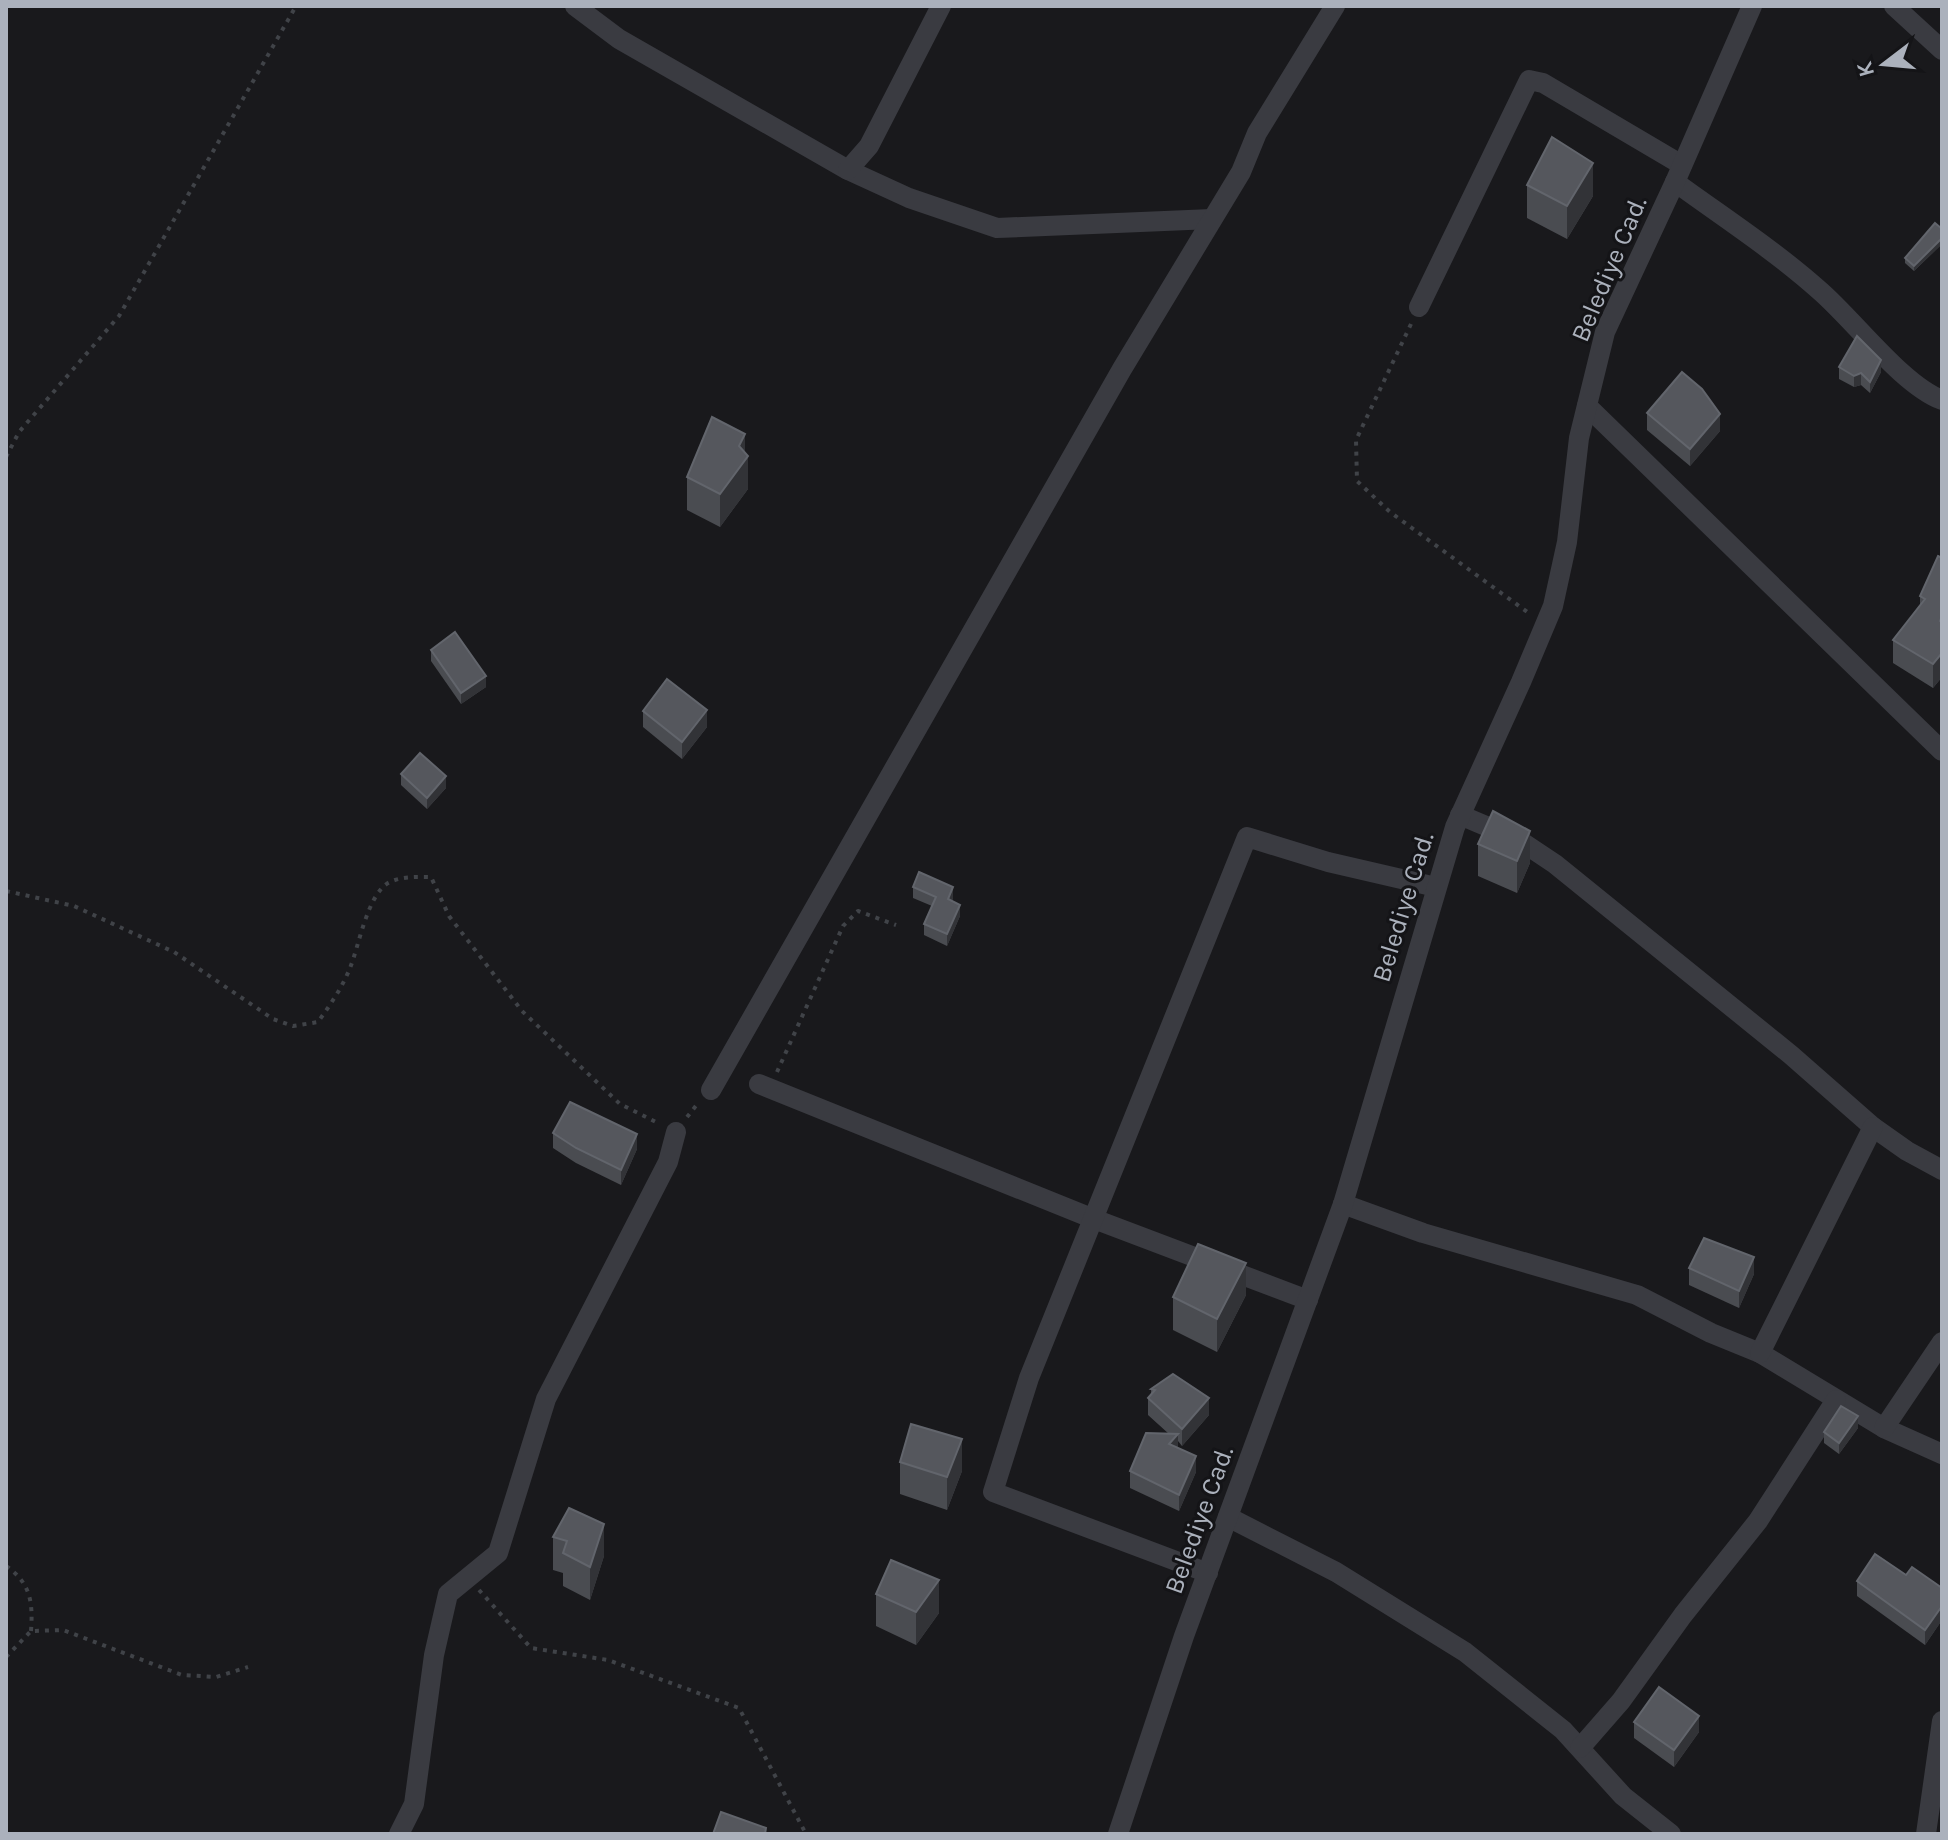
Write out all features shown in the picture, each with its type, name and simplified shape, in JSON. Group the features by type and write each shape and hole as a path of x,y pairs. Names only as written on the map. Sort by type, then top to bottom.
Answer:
{"street":[{"path":"575,6 619,39 848,170 909,198 997,228 1212,219"},
{"path":"848,170 869,146 941,6"},
{"path":"711,1090 1114,383 1241,172 1257,133 1335,6"},
{"name":"Belediye Cad.","path":"1118,1834 1228,1517 1343,1204 1460,815 1553,606 1567,542 1579,438 1605,332 1679,174 1752,6"},
{"path":"1894,6 1942,50"},
{"path":"1419,307 1529,80 1543,83 1679,174 1818,289 1908,378 1928,395 1942,400"},
{"path":"1587,406 1942,751"},
{"path":"1460,815 1519,840 1555,864 1791,1055 1873,1127 1942,1170"},
{"path":"1208,1573 993,1492 1029,1378 1247,837 1328,862 1436,887"},
{"path":"764,1086 1094,1219 1308,1300"},
{"path":"1760,1353 1873,1127"},
{"path":"399,1834 414,1804 434,1655 448,1594 498,1553 546,1399 668,1162 676,1132"},
{"path":"1343,1204 1423,1233 1637,1295 1711,1333 1760,1353 1884,1428 1942,1454"},
{"path":"1884,1428 1942,1342"},
{"path":"1580,1748 1621,1701 1683,1615 1758,1521 1836,1400"},
{"path":"1228,1517 1336,1572 1465,1652 1563,1730 1623,1796 1671,1834"},
{"path":"1926,1834 1942,1721"}],"path":[{"path":"6,457 19,432 119,316 296,6"},
{"path":"1419,307 1356,440 1357,481 1390,512 1545,624"},
{"path":"6,891 74,906 174,952 273,1019 293,1026 318,1022 333,1001 350,968 368,911 386,884 409,876 431,877 449,916 522,1011 620,1104 676,1132 711,1090"},
{"path":"764,1086 843,926 858,911 896,925"},
{"path":"6,1566 21,1576 32,1606 31,1631 6,1657"},
{"path":"468,1578 531,1648 608,1660 739,1708 806,1834"},
{"path":"31,1631 63,1630 182,1675 216,1677 248,1667"}],"building":[{"path":"1552,137 1593,163 1567,206 1527,185"},
{"path":"1935,223 1942,229 1942,238 1914,266 1905,258"},
{"path":"1857,336 1881,360 1870,382 1861,373 1854,376 1839,367"},
{"path":"1682,372 1702,389 1720,414 1690,449 1647,413"},
{"path":"712,417 745,434 739,446 748,456 720,494 687,477"},
{"path":"1938,556 1942,558 1942,653 1933,664 1893,640 1925,599 1920,596"},
{"path":"455,632 486,676 461,693 431,650"},
{"path":"667,679 707,710 682,742 643,711"},
{"path":"420,753 446,776 427,798 401,774"},
{"path":"1493,811 1530,831 1517,861 1478,844"},
{"path":"919,872 953,887 948,899 960,905 947,934 924,924 936,897 913,887"},
{"path":"570,1102 637,1134 621,1170 553,1133"},
{"path":"1704,1238 1754,1257 1739,1291 1689,1268"},
{"path":"1198,1244 1246,1263 1217,1319 1173,1297"},
{"path":"1173,1374 1209,1398 1182,1429 1148,1398 1155,1390 1151,1389"},
{"path":"1841,1406 1858,1416 1839,1443 1824,1432"},
{"path":"911,1424 962,1439 947,1477 900,1462"},
{"path":"1146,1433 1178,1434 1169,1444 1196,1456 1179,1495 1130,1471"},
{"path":"569,1508 604,1524 590,1567 563,1553 567,1541 553,1537"},
{"path":"1875,1554 1906,1575 1912,1567 1942,1588 1942,1606 1925,1630 1857,1581"},
{"path":"891,1560 939,1580 916,1612 876,1594"},
{"path":"1659,1687 1699,1716 1674,1750 1634,1722"},
{"path":"721,1812 766,1828 765,1834 713,1834"}]}
